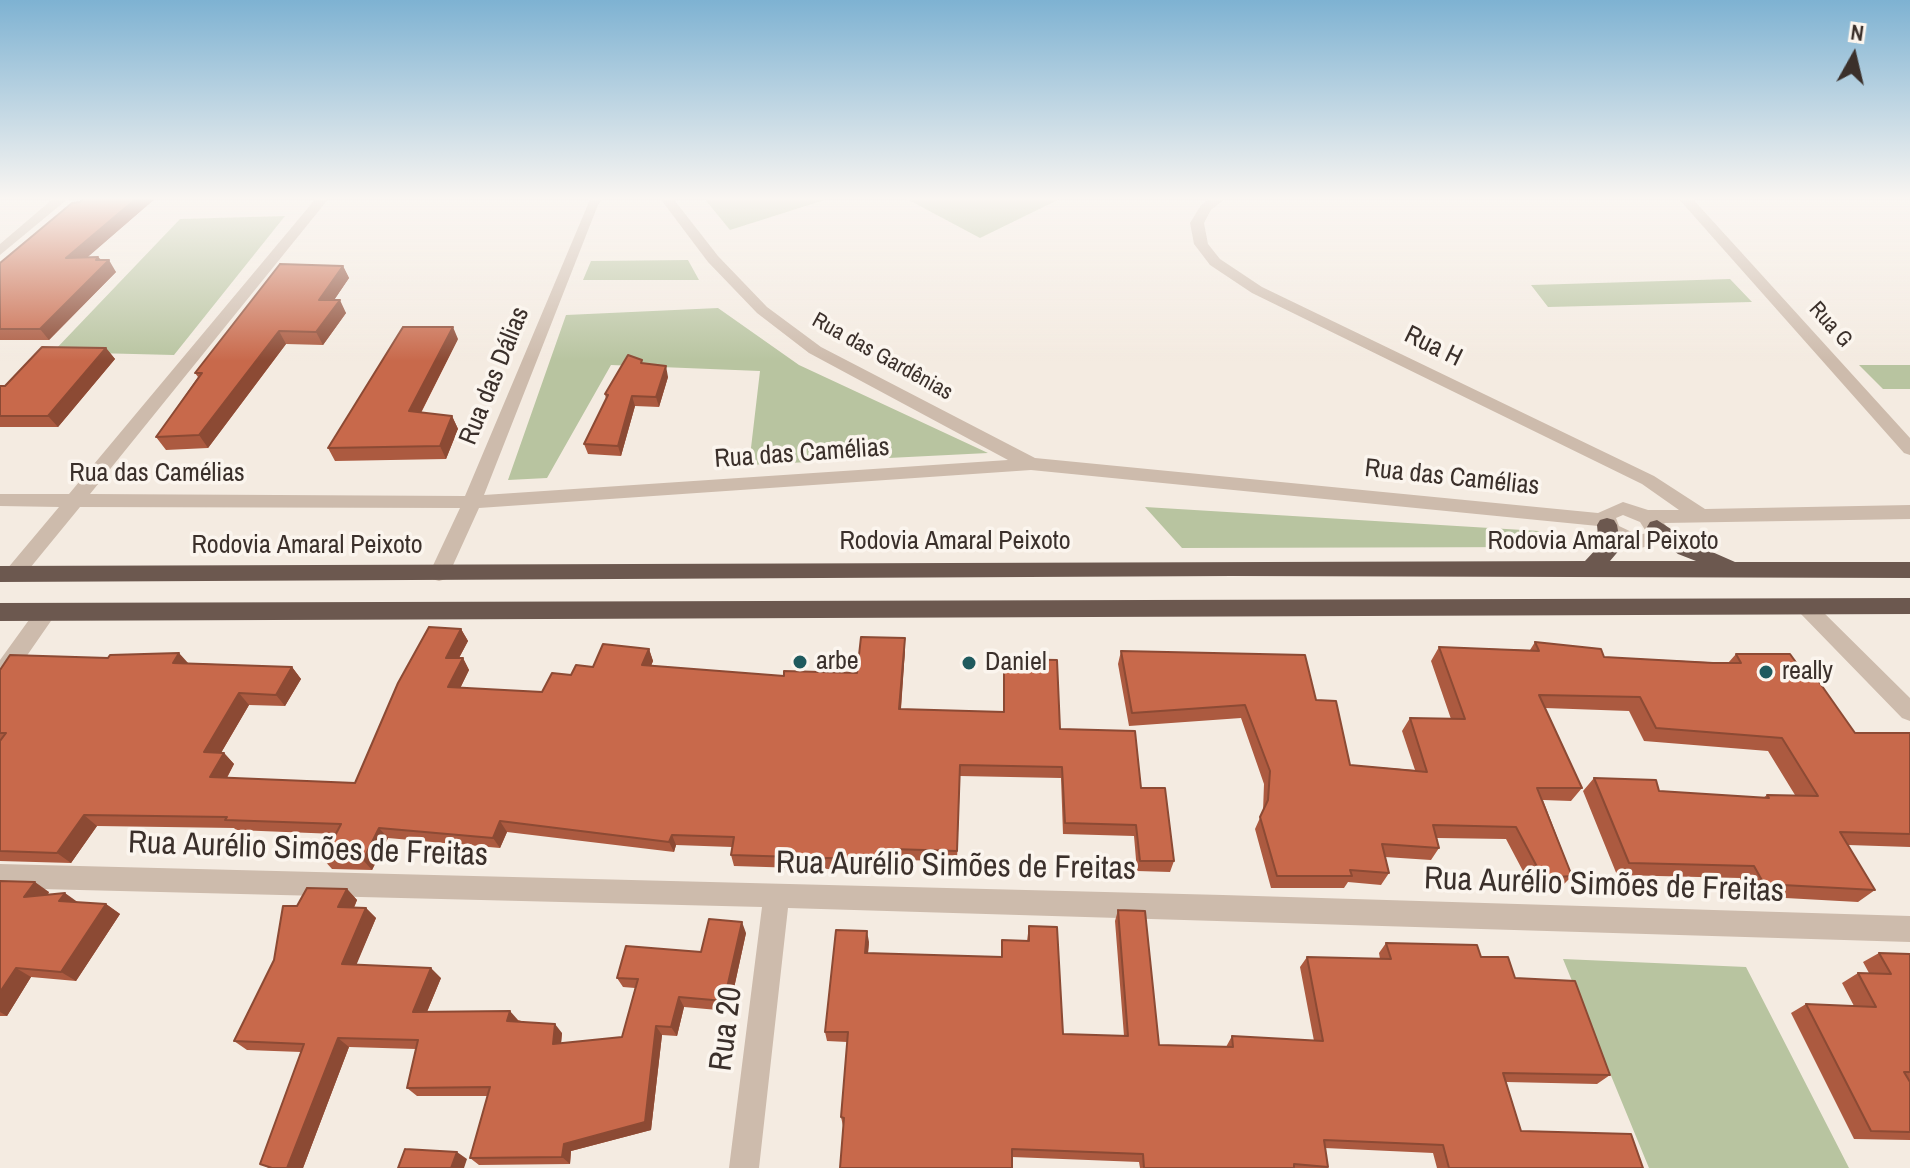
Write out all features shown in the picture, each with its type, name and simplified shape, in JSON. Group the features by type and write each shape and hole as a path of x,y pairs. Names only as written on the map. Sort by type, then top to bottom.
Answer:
{"highway":[{"path":"1652,522 1686,549 1742,570"},
{"path":"1589,570 1610,548 1606,523"},
{"name":"Rodovia Amaral Peixoto","path":"7,574 1217,568 1910,570"},
{"path":"0,612 1910,606"}],"street":[{"path":"7,574 76,499 279,252"},
{"name":"Rua das Dálias","path":"439,574 472,502 573,252"},
{"name":"Rua das Gardênias","path":"707,252 762,310 815,350 1031,464"},
{"name":"Rua H","path":"1207,252 1215,262 1257,290 1648,480 1698,514"},
{"name":"Rua G","path":"1732,252 1910,449"},
{"name":"Rua das Camélias","path":"0,500 472,502 1031,464 1606,523"},
{"path":"1652,522 1656,537 1645,542 1620,536 1606,523 1606,515 1615,509 1632,510 1652,522 1698,514 1910,512"},
{"path":"1806,607 1910,712"},
{"path":"0,677 46,612"},
{"name":"Rua Aurélio Simões de Freitas","path":"0,876 1223,907 1910,929"},
{"name":"Rua 20","path":"744,1168 776,897"}],"green space":[{"path":"149,252 257,252 174,355 53,352"},
{"path":"688,260 699,280 583,280 591,261"},
{"path":"1730,279 1752,302 1548,307 1531,285"},
{"path":"718,308 799,365 988,453 749,465 760,371 611,365 547,478 508,480 566,315"},
{"path":"1859,365 1910,365 1910,389 1883,389"},
{"path":"1145,507 1539,531 1546,547 1182,548"},
{"path":"1563,959 1746,967 1849,1168 1649,1168"}],"building":[{"path":"14,252 74,252 66,258 98,257 96,260 109,260 40,329 0,329 0,263"},
{"path":"280,264 343,266 319,300 340,300 316,332 279,331 199,435 156,437 202,373 195,373"},
{"path":"403,327 453,327 409,411 452,416 440,446 328,448"},
{"path":"42,347 106,348 48,416 0,416 0,386 5,386"},
{"path":"628,355 642,360 641,363 666,366 656,397 632,396 618,446 584,444 608,395 605,394"},
{"path":"429,627 461,629 446,658 463,658 448,687 542,692 552,673 571,675 576,665 593,667 603,644 649,649 642,665 784,676 784,671 857,673 861,637 905,638 899,709 1004,712 1004,659 1057,660 1060,729 1135,731 1141,788 1165,788 1174,861 1140,861 1136,825 1065,823 1062,767 960,765 957,851 892,849 892,860 731,855 734,837 672,835 669,842 500,821 493,838 379,828 363,860 323,859 341,824 225,820 227,817 84,815 57,853 0,851 0,741 6,733 0,733 0,670 10,655 108,658 110,655 179,653 173,663 292,667 276,695 239,693 204,752 224,753 210,777 355,783 398,683"},
{"path":"1535,642 1601,649 1604,657 1713,663 1741,663 1736,654 1790,654 1808,679 1817,679 1855,733 1910,733 1910,834 1840,832 1875,890 1764,884 1754,866 1629,863 1594,778 1656,780 1659,791 1769,798 1767,795 1818,796 1782,738 1656,728 1640,697 1539,695 1582,788 1537,788 1572,876 1543,878 1516,827 1433,825 1439,848 1382,844 1389,873 1350,870 1352,876 1277,876 1260,817 1268,800 1270,771 1245,705 1132,713 1121,651 1305,655 1316,700 1336,701 1350,765 1427,772 1410,718 1465,719 1439,647 1539,651"},
{"path":"0,881 35,882 24,897 65,893 59,901 106,904 61,972 16,968 0,992"},
{"path":"307,888 347,889 338,907 366,908 342,964 431,968 413,1012 510,1011 507,1021 555,1024 553,1044 622,1037 638,979 617,978 626,946 701,952 709,919 742,922 724,1001 679,997 671,1027 656,1026 645,1122 564,1144 562,1157 470,1158 490,1087 407,1088 418,1040 338,1038 287,1168 272,1168 260,1164 304,1044 234,1041 274,960 283,906 297,906"},
{"path":"1118,910 1145,911 1159,1045 1233,1047 1232,1036 1323,1041 1307,957 1391,959 1386,943 1477,945 1481,957 1508,957 1515,978 1575,981 1610,1075 1503,1073 1521,1131 1631,1134 1643,1168 1449,1168 1443,1145 1324,1140 1328,1167 1294,1164 1294,1168 1144,1168 1143,1154 1012,1149 1012,1168 840,1168 848,1032 825,1032 836,930 867,931 865,953 1002,957 1002,940 1029,941 1029,926 1057,927 1063,1034 1128,1036"},
{"path":"1879,953 1910,954 1910,1072 1904,1072 1910,1082 1910,1132 1871,1131 1806,1004 1876,1007 1858,973 1891,974"},
{"path":"405,1149 457,1152 451,1168 398,1168"}],"place":[{"name":"arbe","path":"800,662"},
{"name":"Daniel","path":"969,663"},
{"name":"really","path":"1766,672"}]}
